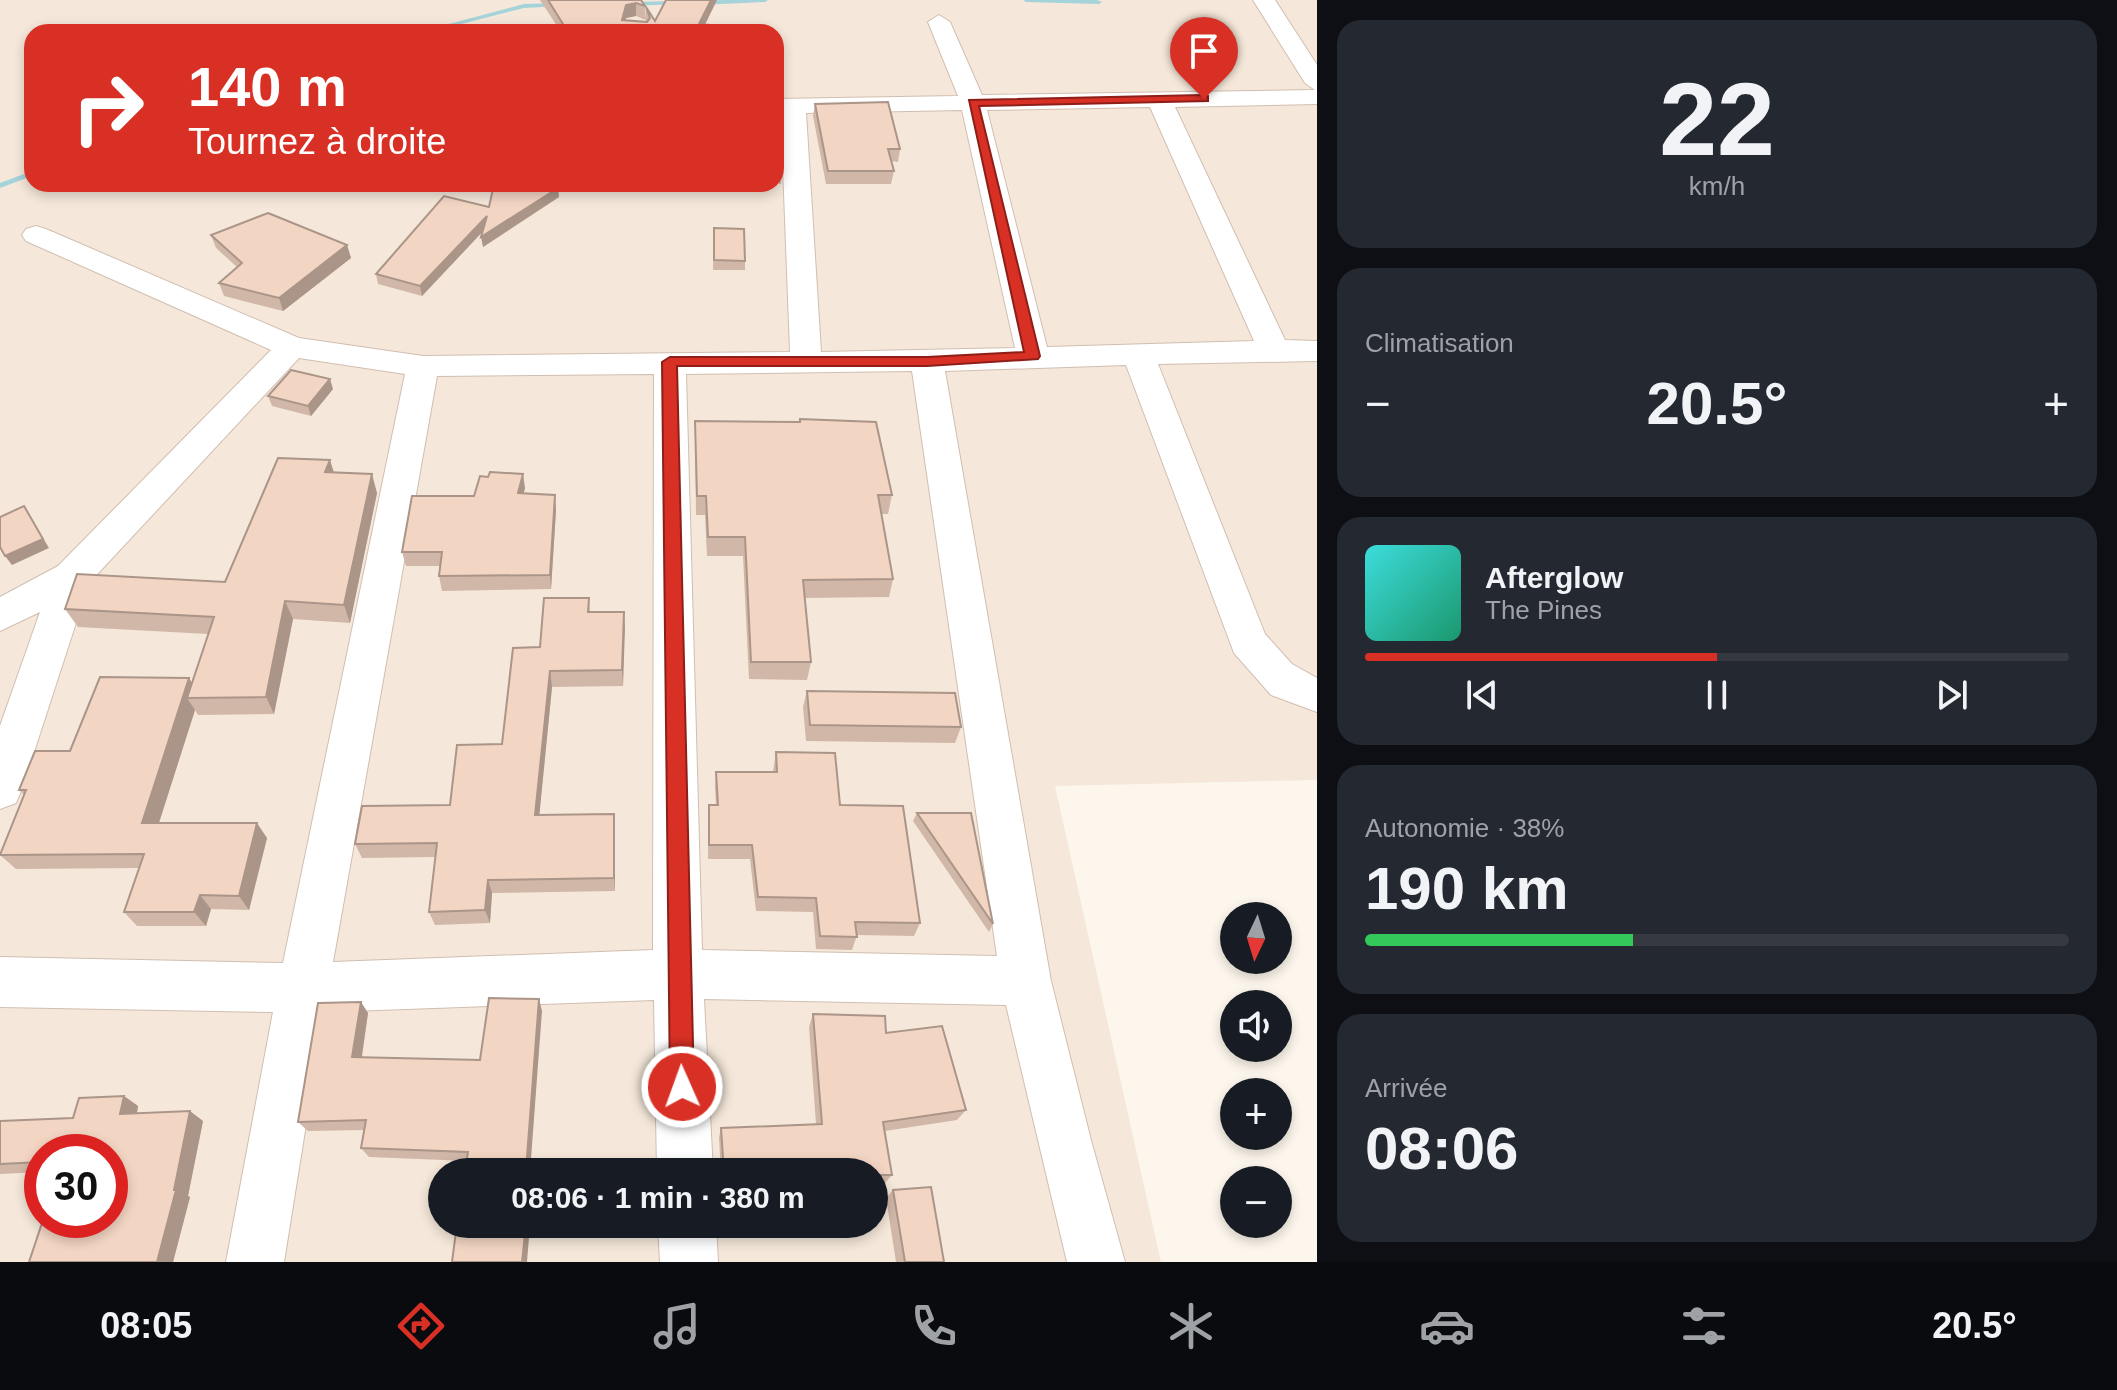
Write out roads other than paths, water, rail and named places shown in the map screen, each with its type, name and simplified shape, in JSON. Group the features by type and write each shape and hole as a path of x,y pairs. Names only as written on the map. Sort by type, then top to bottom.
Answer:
{"street":[{"path":"1264,0 1317,83"},
{"path":"939,22 973,103 1033,356"},
{"path":"806,360 785,106 1317,97"},
{"path":"1159,99 1274,350"},
{"path":"36,235 292,347 423,366 927,361 1317,351"},
{"path":"0,616 72,576 292,347"},
{"path":"1139,356 1248,642 1272,675 1307,694 1317,695"},
{"path":"927,361 1026,981 1064,1144 1096,1262"},
{"path":"670,362 678,974 685,1158"},
{"path":"255,1262 303,988 423,366"},
{"path":"0,789 72,576"},
{"path":"0,982 303,988 678,974 1026,981"},
{"path":"688,1238 689,1262"}],"waterway":[{"path":"700,3 765,0"},
{"path":"1026,0 1099,2"},
{"path":"628,4 678,3"},
{"path":"453,24 524,6 558,5"},
{"path":"0,186 24,176"}]}
